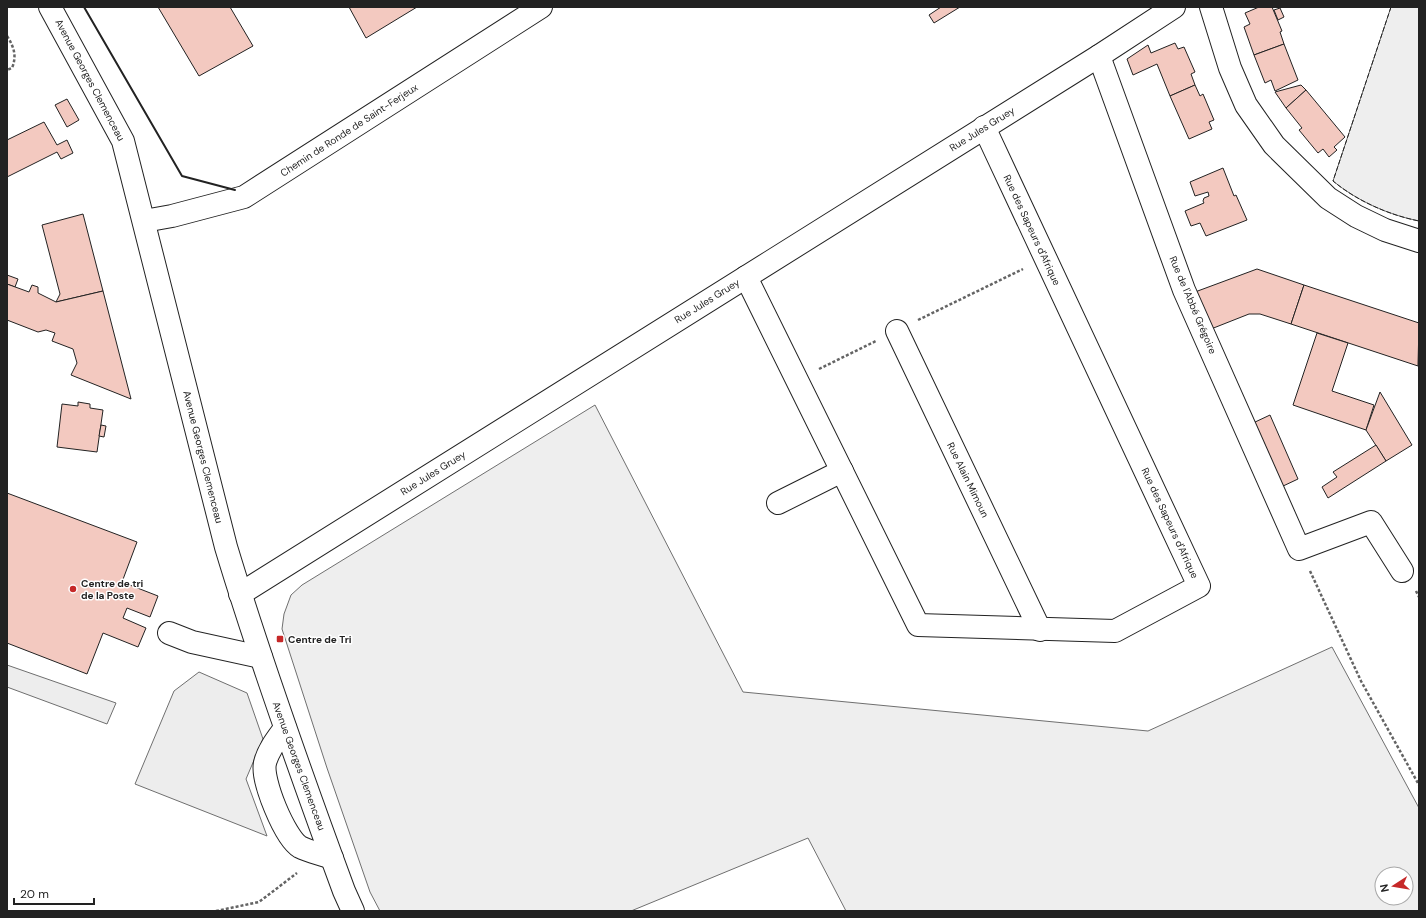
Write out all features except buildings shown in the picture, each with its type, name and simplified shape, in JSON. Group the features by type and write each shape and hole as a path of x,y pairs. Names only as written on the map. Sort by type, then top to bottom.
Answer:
{"street":[{"name":"Avenue Georges Clemenceau","path":"50,7 123,141 220,525 240,594 285,728 332,858 353,911"},
{"name":"Chemin de Ronde de Saint-Ferjeux","path":"144,221 172,216 244,197 541,7"},
{"name":"Rue Jules Gruey","path":"240,594 1099,56 1174,7"},
{"path":"1211,7 1230,68 1246,105 1274,145 1328,198 1356,216 1385,230 1419,241"},
{"name":"Rue de l'Abbé Grégoire","path":"1099,56 1184,290 1299,549"},
{"name":"Rue des Sapeurs d'Afrique","path":"746,277 918,626 1115,631 1199,586 984,127"},
{"name":"Rue Alain Mimoun","path":"897,331 1040,630"},
{"path":"778,502 842,471"},
{"path":"1299,549 1371,522 1402,571"},
{"path":"169,633 192,642 261,657"},
{"path":"285,728 268,753 264,764 266,780 282,824 292,840 300,847 332,858"}],"path":[{"path":"7,36 12,44 15,54 15,61 12,68 7,70"},
{"path":"798,380 1045,258"},
{"path":"1299,549 1362,681 1419,785"},
{"path":"216,911 260,902 301,869"}],"shaded area":[{"path":"1391,7 1419,7 1419,221 1396,215 1363,201 1333,181"},
{"path":"595,405 743,692 1148,731 1332,647 1419,808 1419,911 846,911 808,838 631,911 380,911 370,892 327,768 282,629 284,614 291,595 302,585"},
{"path":"7,665 116,703 107,724 7,687"},
{"path":"199,672 247,693 263,739 246,779 267,836 135,784 174,691"}],"fence":[{"path":"1391,7 1333,181 1363,201 1396,215 1419,221"}],"wall":[{"path":"84,7 182,176 235,190"}],"place":[{"name":"Centre de tri de la Poste","path":"73,589"},
{"name":"Centre de Tri","path":"280,639"}]}
